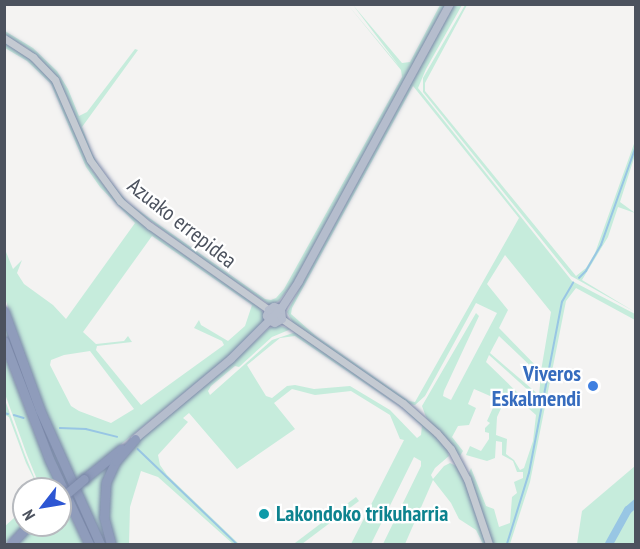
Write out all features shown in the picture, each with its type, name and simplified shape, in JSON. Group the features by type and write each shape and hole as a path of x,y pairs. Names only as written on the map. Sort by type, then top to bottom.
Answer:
{"highway":[{"path":"4,311 48,432 100,544"},
{"path":"4,341 49,459 89,544"},
{"path":"72,489 135,439"},
{"path":"111,544 104,517 106,482 116,461 135,439"}],"main road":[{"path":"135,439 231,359 280,309 299,281 450,4"},
{"path":"270,321 267,316 269,310 274,307 280,309"},
{"path":"270,321 279,322 282,319 280,309"}],"street":[{"name":"Azuako errepidea","path":"4,38 33,57 55,80 90,160 120,201 150,226 269,310"},
{"path":"282,319 403,403 437,433 451,449 467,479 489,544"}],"green space":[{"path":"348,5 399,66 353,5 402,63 410,62 440,5 446,5 293,283 279,301 270,305 209,264 125,202 93,160 67,97 52,72 27,48 5,35 5,31 33,48 57,71 68,89 79,116 87,112 135,49 138,50 82,127 101,170 128,203 265,299 271,300 284,289 402,77 401,70"},
{"path":"454,5 462,5 426,69 418,88 572,281 635,314 635,320 576,288 566,301 530,482 510,544 493,544 469,473 471,468 486,506 494,509 499,527 510,523 512,497 517,493 514,482 523,478 523,472 517,472 513,461 502,455 502,442 496,441 495,458 487,461 466,455 470,446 481,451 489,439 489,433 485,432 485,428 490,423 487,421 497,399 474,389 468,404 476,408 469,425 458,426 452,437 463,451 460,456 426,417 422,406 476,313 479,316 444,391 443,396 451,400 497,313 476,303 425,396 415,405 409,404 293,323 287,312","holes":["413,86 519,218 415,402 409,401 316,336 291,314 292,308","505,255 551,312 541,371 499,328 508,310 487,284","499,336 541,376 539,395 490,353","489,355 538,399 539,406 537,407 522,397 486,362","509,391 536,415 533,441 524,468 520,470 514,460 506,454 507,439 496,435 497,417"]},
{"path":"467,5 425,83 425,91 576,276 586,268 595,253 635,141 635,155 620,202 635,213 618,207 608,237 582,280 635,312 571,276 423,92 423,78"},
{"path":"5,42 36,63 55,85 91,169 118,203 152,232 260,308 263,313 264,320 260,328 237,349 85,474 117,455 104,481 109,544 105,544 65,461 23,355 5,298 4,247 13,269 22,260 17,273 24,284 53,305 66,319 135,223 100,187 86,167 51,84 27,61 5,48","holes":["152,236 252,305 245,326 228,341 201,325 199,320 194,328 222,341 224,345 141,405 96,350 97,346 132,342 128,336 124,341 96,344 83,332","90,351 134,409 111,423 71,406 50,365 51,360 64,355"]},
{"path":"4,322 38,415 66,477 61,477 54,461 8,344"},
{"path":"277,325 291,329 272,337 239,367 235,366 211,386 208,391 210,395 272,340 296,332 426,425 447,449 449,456 435,468 431,475 433,479 444,466 450,463 456,466 466,485 486,544 483,544 476,530 459,519 451,503 433,480 405,544 383,544 421,466 421,461 414,457 371,544 351,544 404,440 400,439 390,415 351,391 315,395 292,389 274,403 295,429 237,469 189,413 183,418 188,422 158,455 160,465 167,475 239,544 233,544 158,477 141,471 130,507 129,544 114,544 107,510 109,483 130,448 231,364 268,329","holes":["295,336 403,409 422,426 421,435 417,438 390,410 350,386 314,389 295,385 287,386 272,398 266,396 247,365 280,338"]},
{"path":"4,354 53,477 36,477 5,394"},
{"path":"5,400 34,477 26,463 9,417 5,415"},
{"path":"635,466 635,544 577,544 582,511"},
{"path":"72,491 96,544 92,544 72,500"},
{"path":"356,497 359,501 302,544 294,544"},
{"path":"72,519 84,544 13,544 20,537 72,537"},
{"path":"12,520 12,537 5,544 4,527"}],"waterway":[{"path":"579,278 586,271 601,245 636,146"},
{"path":"507,544 529,473 562,302 573,283"},
{"path":"4,413 8,414"},
{"path":"14,415 24,418"},
{"path":"60,428 86,429 117,437"},
{"path":"138,449 237,544"},
{"path":"609,544 628,510 636,503"}],"place":[{"name":"Viveros Eskalmendi","path":"593,386"},
{"name":"Lakondoko trikuharria","path":"264,514"}]}
